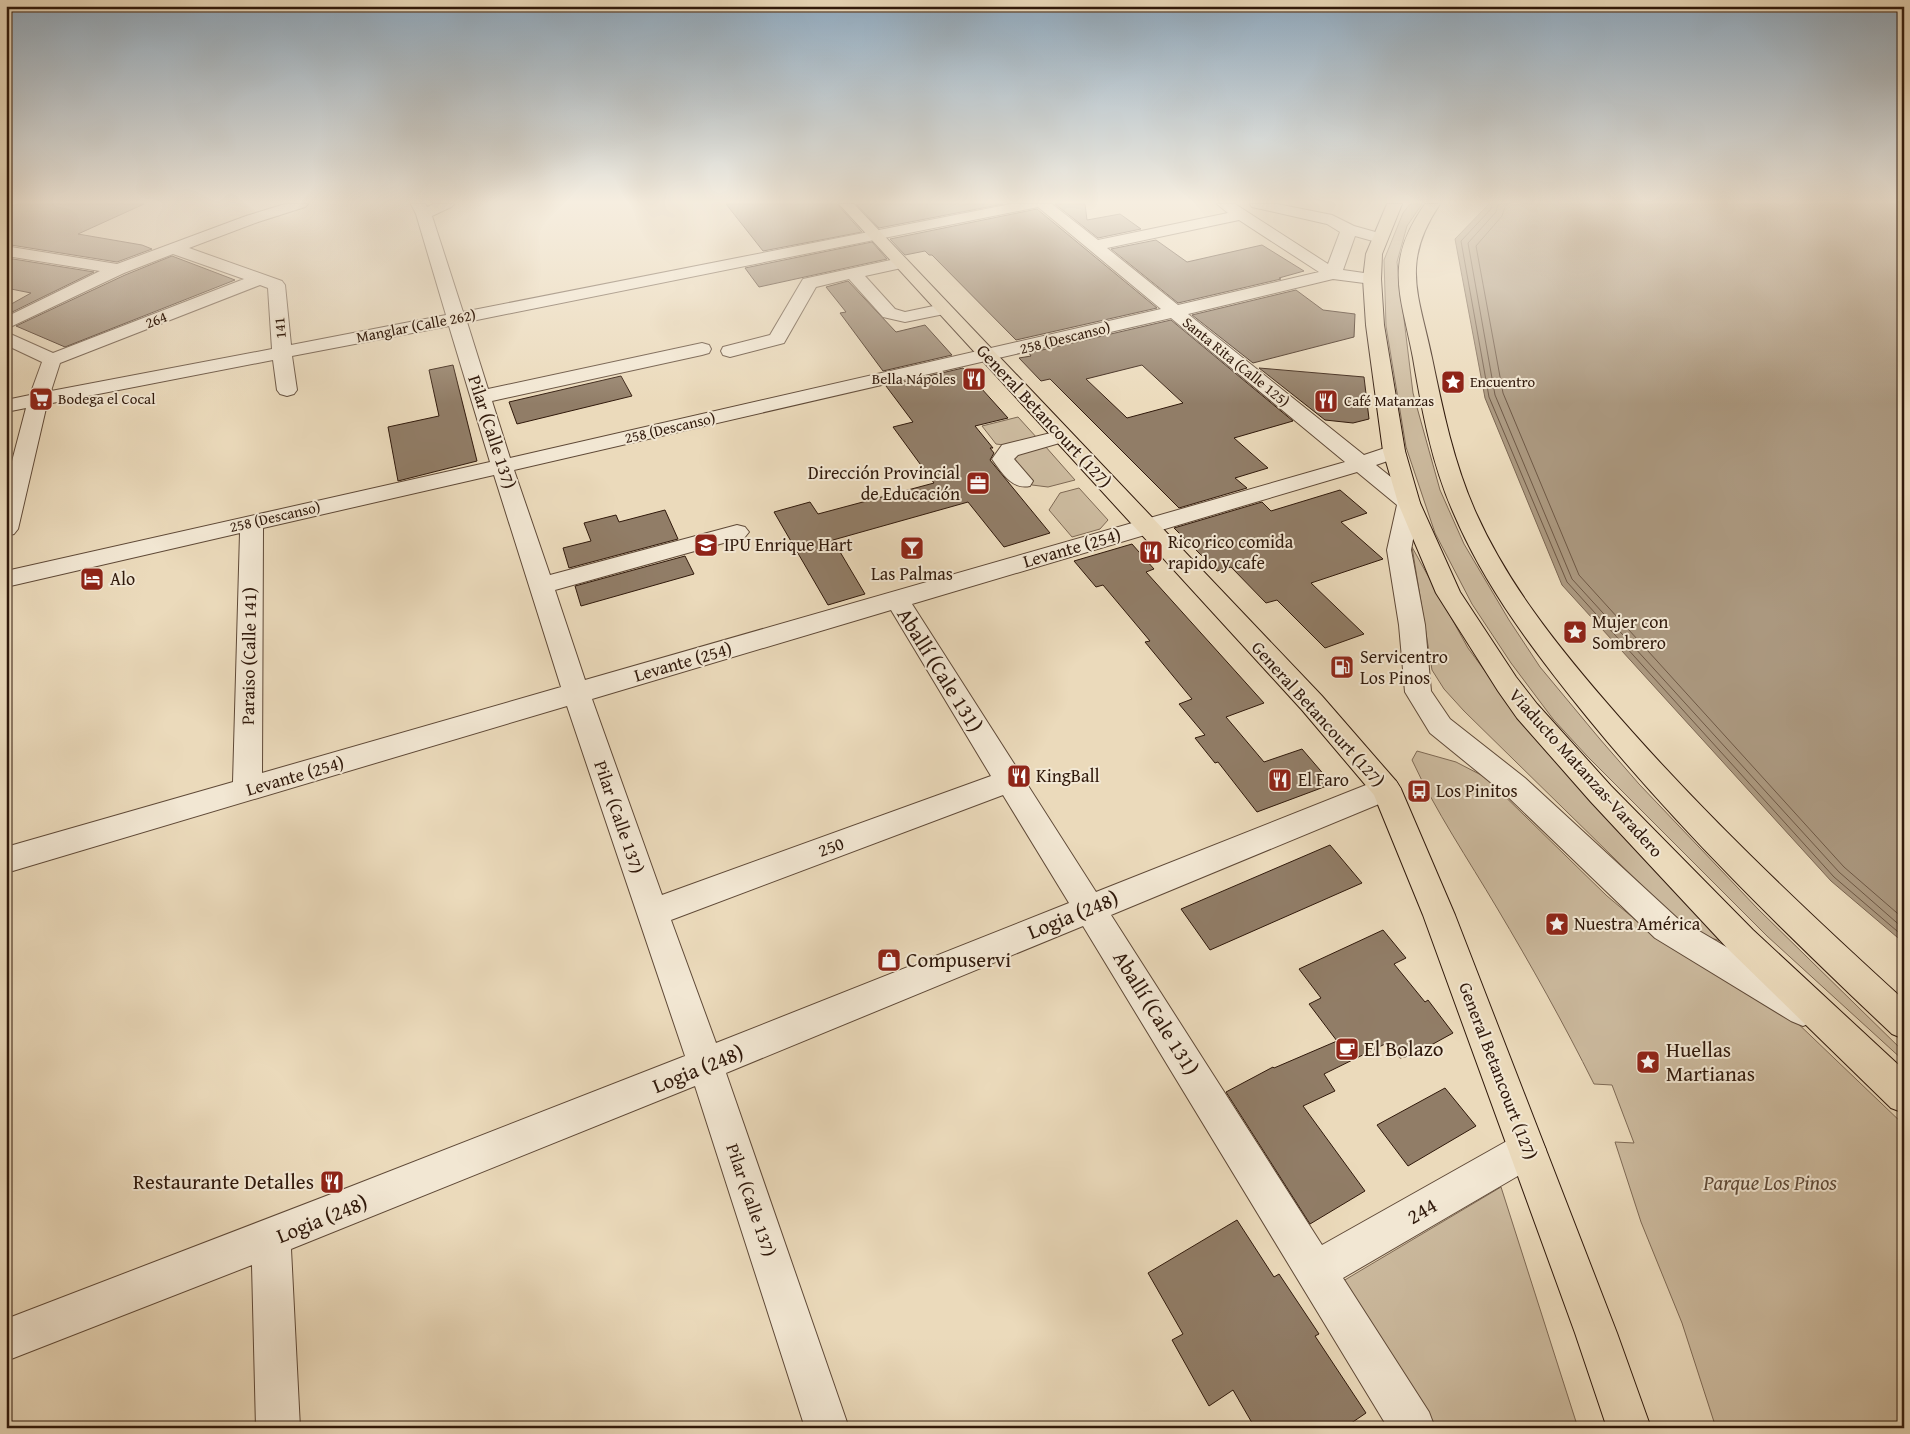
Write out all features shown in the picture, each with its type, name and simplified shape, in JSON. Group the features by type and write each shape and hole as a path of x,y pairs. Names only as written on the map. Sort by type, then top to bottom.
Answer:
{"main road":[{"name":"General Betancourt (127)","path":"907,271 1312,703 1386,789 1439,915 1596,1333 1629,1428"},
{"name":"Viaducto Matanzas-Varadero","path":"1373,271 1375,325 1394,451 1409,503 1448,593 1489,659 1527,711 1601,794 1734,933 1904,1095"},
{"path":"1407,271 1433,412 1453,484 1485,552 1524,618 1618,737 1691,817 1779,906 1904,1023"}],"street":[{"path":"6,324 114,271"},
{"name":"141","path":"237,271 276,285 287,390"},
{"name":"Pilar (Calle 137)","path":"445,271 456,319 576,693 706,1066 827,1428"},
{"name":"Manglar (Calle 262)","path":"6,406 456,319 692,271"},
{"path":"730,351 777,339 809,283 863,271"},
{"name":"Santa Rita (Calle 125)","path":"1125,271 1409,503"},
{"path":"1328,271 1333,274 1372,279"},
{"path":"853,273 889,313 904,318 943,309"},
{"name":"258 (Descanso)","path":"6,579 988,356 1333,274"},
{"name":"264","path":"52,360 260,279"},
{"path":"6,338 52,360 38,400 6,529"},
{"path":"481,397 702,349"},
{"path":"1022,481 1003,459 1010,450 1063,436"},
{"name":"Levante (254)","path":"6,860 1360,464 1394,451"},
{"path":"1409,503 1399,550 1412,625 1418,692 1440,726 1515,786 1666,928 1832,1028"},
{"name":"Paraiso (Calle 141)","path":"247,790 252,522"},
{"path":"542,585 737,532"},
{"name":"Aballí (Cale 131)","path":"897,600 1413,1428"},
{"name":"250","path":"652,913 1009,781"},
{"name":"Logia (248)","path":"6,1340 271,1239 706,1066 1386,789"},
{"name":"244","path":"1316,1271 1527,1150"},
{"path":"271,1239 278,1428"}],"green space":[{"path":"1384,271 1398,271 1413,393 1440,490 1464,544 1509,620 1540,667 1639,784 1758,909 1904,1052 1904,1061 1767,936 1587,756 1553,719 1511,663 1472,604 1435,533 1406,447 1386,326"},
{"path":"1018,417 1038,439 1012,446 996,444 982,426"},
{"path":"1045,446 1075,480 1048,487 1032,485 1011,460 1018,452"},
{"path":"1079,488 1108,520 1100,529 1072,537 1049,510 1060,493"},
{"path":"1412,547 1468,648 1510,705 1721,941 1698,932 1665,908 1464,711 1444,689 1432,670"},
{"name":"Parque Los Pinos","path":"1417,751 1456,762 1485,777 1607,896 1662,942 1789,1015 1904,1125 1904,1428 1716,1428 1682,1323 1641,1222 1615,1142 1634,1143 1612,1085 1594,1084 1535,973 1431,798 1412,760"},
{"path":"1501,1187 1578,1428 1433,1428 1338,1284"}],"water":[{"path":"1461,271 1904,271 1904,943 1831,881 1562,585 1485,398"}],"building":[{"path":"6,271 94,272 6,315 6,307 31,293 6,288"},
{"path":"135,271 211,271 235,280 65,347 16,326"},
{"path":"747,271 833,271 759,287"},
{"path":"948,271 1112,271 1157,308 1016,340"},
{"path":"1138,271 1304,271 1279,278 1281,279 1178,303"},
{"path":"848,281 896,332 925,325 952,355 883,371 840,313 846,312 826,287"},
{"path":"1296,290 1323,310 1355,314 1354,337 1253,363 1192,315"},
{"path":"1171,320 1293,421 1234,438 1268,468 1235,478 1247,488 1179,508 1050,379 1041,381 1019,358 1031,356 1029,353","holes":["1142,365 1183,403 1127,418 1086,379"]},
{"path":"453,365 477,461 398,481 388,427 439,416 429,370"},
{"path":"963,368 1008,418 975,426 993,448 990,448 994,453 990,460 1050,533 1004,547 968,502 833,540 865,594 828,605 774,512 810,502 818,514 934,483 893,427 913,422 886,386"},
{"path":"1259,368 1364,377 1369,419 1353,423 1325,420"},
{"path":"621,376 632,396 517,424 509,402"},
{"path":"1340,490 1367,513 1341,522 1383,559 1311,583 1364,634 1325,648 1277,600 1266,603 1231,567 1217,571 1174,528 1262,502 1271,511"},
{"path":"665,510 678,539 569,568 563,548 591,541 584,523 616,515 619,522"},
{"path":"1132,544 1154,569 1146,572 1264,703 1226,717 1264,762 1302,749 1332,784 1257,812 1218,762 1215,763 1195,738 1205,735 1179,704 1192,699 1145,642 1150,641 1103,585 1096,587 1074,561"},
{"path":"685,556 694,574 581,606 575,586"},
{"path":"1330,845 1362,883 1210,950 1181,909"},
{"path":"1383,930 1406,958 1394,964 1425,1002 1428,1000 1453,1033 1413,1055 1400,1058 1387,1043 1324,1074 1335,1091 1303,1106 1365,1191 1310,1224 1226,1092 1273,1067 1337,1041 1309,1004 1321,998 1299,969"},
{"path":"1445,1088 1476,1126 1408,1166 1377,1125"},
{"path":"1237,1220 1274,1277 1279,1274 1319,1334 1315,1336 1366,1413 1344,1428 1255,1428 1233,1390 1209,1406 1172,1340 1183,1334 1148,1273"}],"place":[{"name":"Bella Nápoles","path":"974,379"},
{"name":"Encuentro","path":"1453,382"},
{"name":"Bodega el Cocal","path":"41,399"},
{"name":"Café Matanzas","path":"1326,401"},
{"name":"Dirección Provincial de Educación","path":"978,483"},
{"name":"IPU Enrique Hart","path":"706,545"},
{"name":"Las Palmas","path":"912,548"},
{"name":"Rico rico comida rapido y cafe","path":"1151,552"},
{"name":"Alo","path":"92,579"},
{"name":"Mujer con Sombrero","path":"1575,632"},
{"name":"Servicentro Los Pinos","path":"1342,667"},
{"name":"KingBall","path":"1019,776"},
{"name":"El Faro","path":"1280,780"},
{"name":"Los Pinitos","path":"1419,791"},
{"name":"Nuestra América","path":"1557,924"},
{"name":"Compuservi","path":"889,960"},
{"name":"El Bolazo","path":"1347,1049"},
{"name":"Huellas Martianas","path":"1648,1062"},
{"name":"Restaurante Detalles","path":"332,1182"}]}
